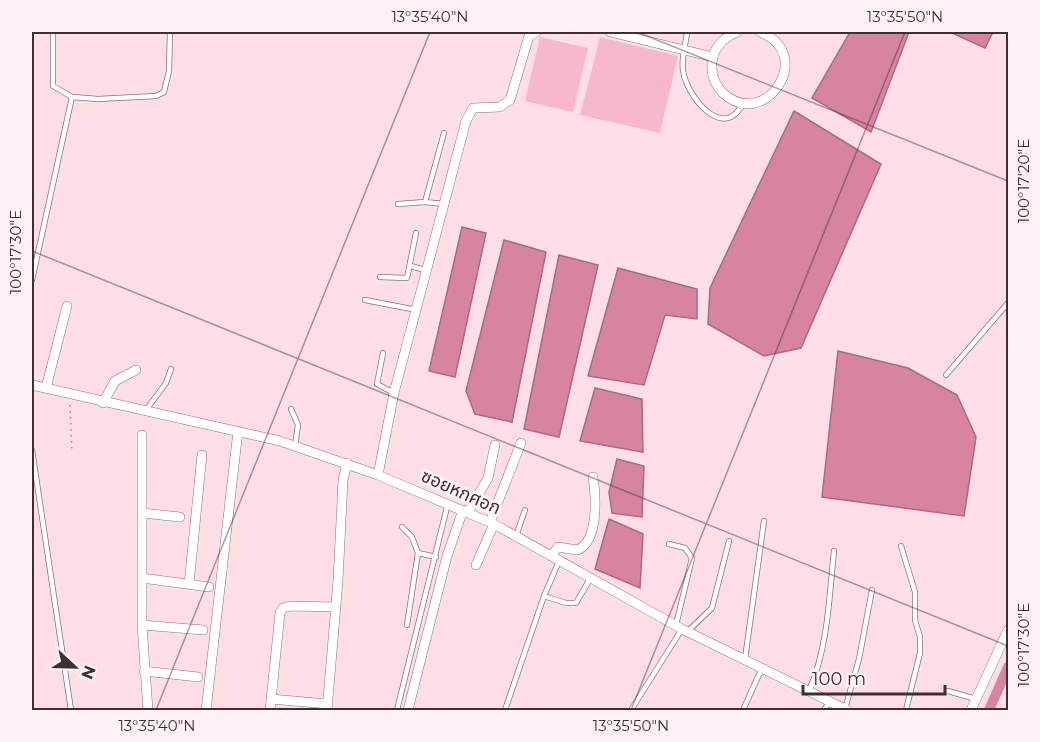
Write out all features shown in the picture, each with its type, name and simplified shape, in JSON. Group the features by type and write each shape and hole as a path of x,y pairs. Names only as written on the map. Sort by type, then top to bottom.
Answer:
{"street":[{"path":"378,475 394,393 470,113 480,107 500,107 510,100 529,36 536,32"},
{"path":"610,32 713,57"},
{"path":"737,32 724,39 713,57 712,71 716,84 725,94 743,103 764,100 783,80 785,66 782,52 767,33"},
{"path":"46,388 67,306"},
{"path":"103,403 115,381 136,370"},
{"name":"ซอยหกศอก","path":"32,385 295,446 345,471 378,475 447,506 461,516 492,525 516,536 589,582 681,630 745,659 846,710"},
{"path":"206,711 238,434"},
{"path":"142,435 142,625 148,711"},
{"path":"476,566 521,443"},
{"path":"408,711 461,516 488,478 495,445"},
{"path":"189,584 202,455"},
{"path":"271,699 327,707 345,471"},
{"path":"556,561 558,547 577,550 584,545 596,512 593,477"},
{"path":"142,513 180,517"},
{"path":"142,578 209,587"},
{"path":"270,711 280,613 283,608 290,606 336,607"},
{"path":"142,625 203,630"},
{"path":"971,711 1008,630"},
{"path":"144,671 198,677"}],"lane":[{"path":"53,32 53,86 72,97 98,99 156,96 164,92 169,71 170,32"},
{"path":"687,32 682,69 686,80 704,108 713,116 730,119 737,114 743,103"},
{"path":"32,279 72,97"},
{"path":"425,202 444,133"},
{"path":"398,204 425,202 444,204"},
{"path":"380,277 407,278 416,233"},
{"path":"411,266 428,271"},
{"path":"365,300 417,310"},
{"path":"946,375 1008,303"},
{"path":"383,352 377,384 394,393"},
{"path":"145,412 166,383 171,369"},
{"path":"291,409 298,424 295,446"},
{"path":"32,450 71,711"},
{"path":"397,711 447,506"},
{"path":"516,536 525,510"},
{"path":"745,659 764,521"},
{"path":"402,527 412,537 418,553 407,625"},
{"path":"681,630 712,608 729,541"},
{"path":"631,711 681,630 692,558 685,548 669,544"},
{"path":"901,546 915,592 915,620 920,637 920,653 906,711"},
{"path":"809,691 820,666 826,636 834,551"},
{"path":"418,553 436,557"},
{"path":"505,711 556,561"},
{"path":"544,596 571,604 576,603 589,582"},
{"path":"846,710 859,659 872,590"},
{"path":"743,711 762,668"},
{"path":"948,691 976,699"},
{"path":"824,711 830,701"}],"path":[{"path":"71,395 72,453"}],"shaded area":[{"path":"850,32 909,32 871,132 812,98"},
{"path":"950,32 993,32 985,48"},
{"path":"540,37 588,48 573,112 525,101"},
{"path":"600,37 678,56 660,133 580,115"},
{"path":"794,111 881,164 801,348 764,356 708,324 710,288"},
{"path":"462,227 486,233 455,377 429,371"},
{"path":"504,240 546,252 512,422 475,414 466,391"},
{"path":"559,255 598,265 559,437 524,429"},
{"path":"618,268 697,289 697,319 665,315 644,385 588,376"},
{"path":"838,351 908,368 957,395 976,437 964,516 822,497"},
{"path":"595,388 642,399 643,452 580,441"},
{"path":"617,459 644,466 642,517 612,513 609,492"},
{"path":"609,519 643,534 640,588 595,569"}],"waterway":[{"path":"989,710 1008,667"}]}
